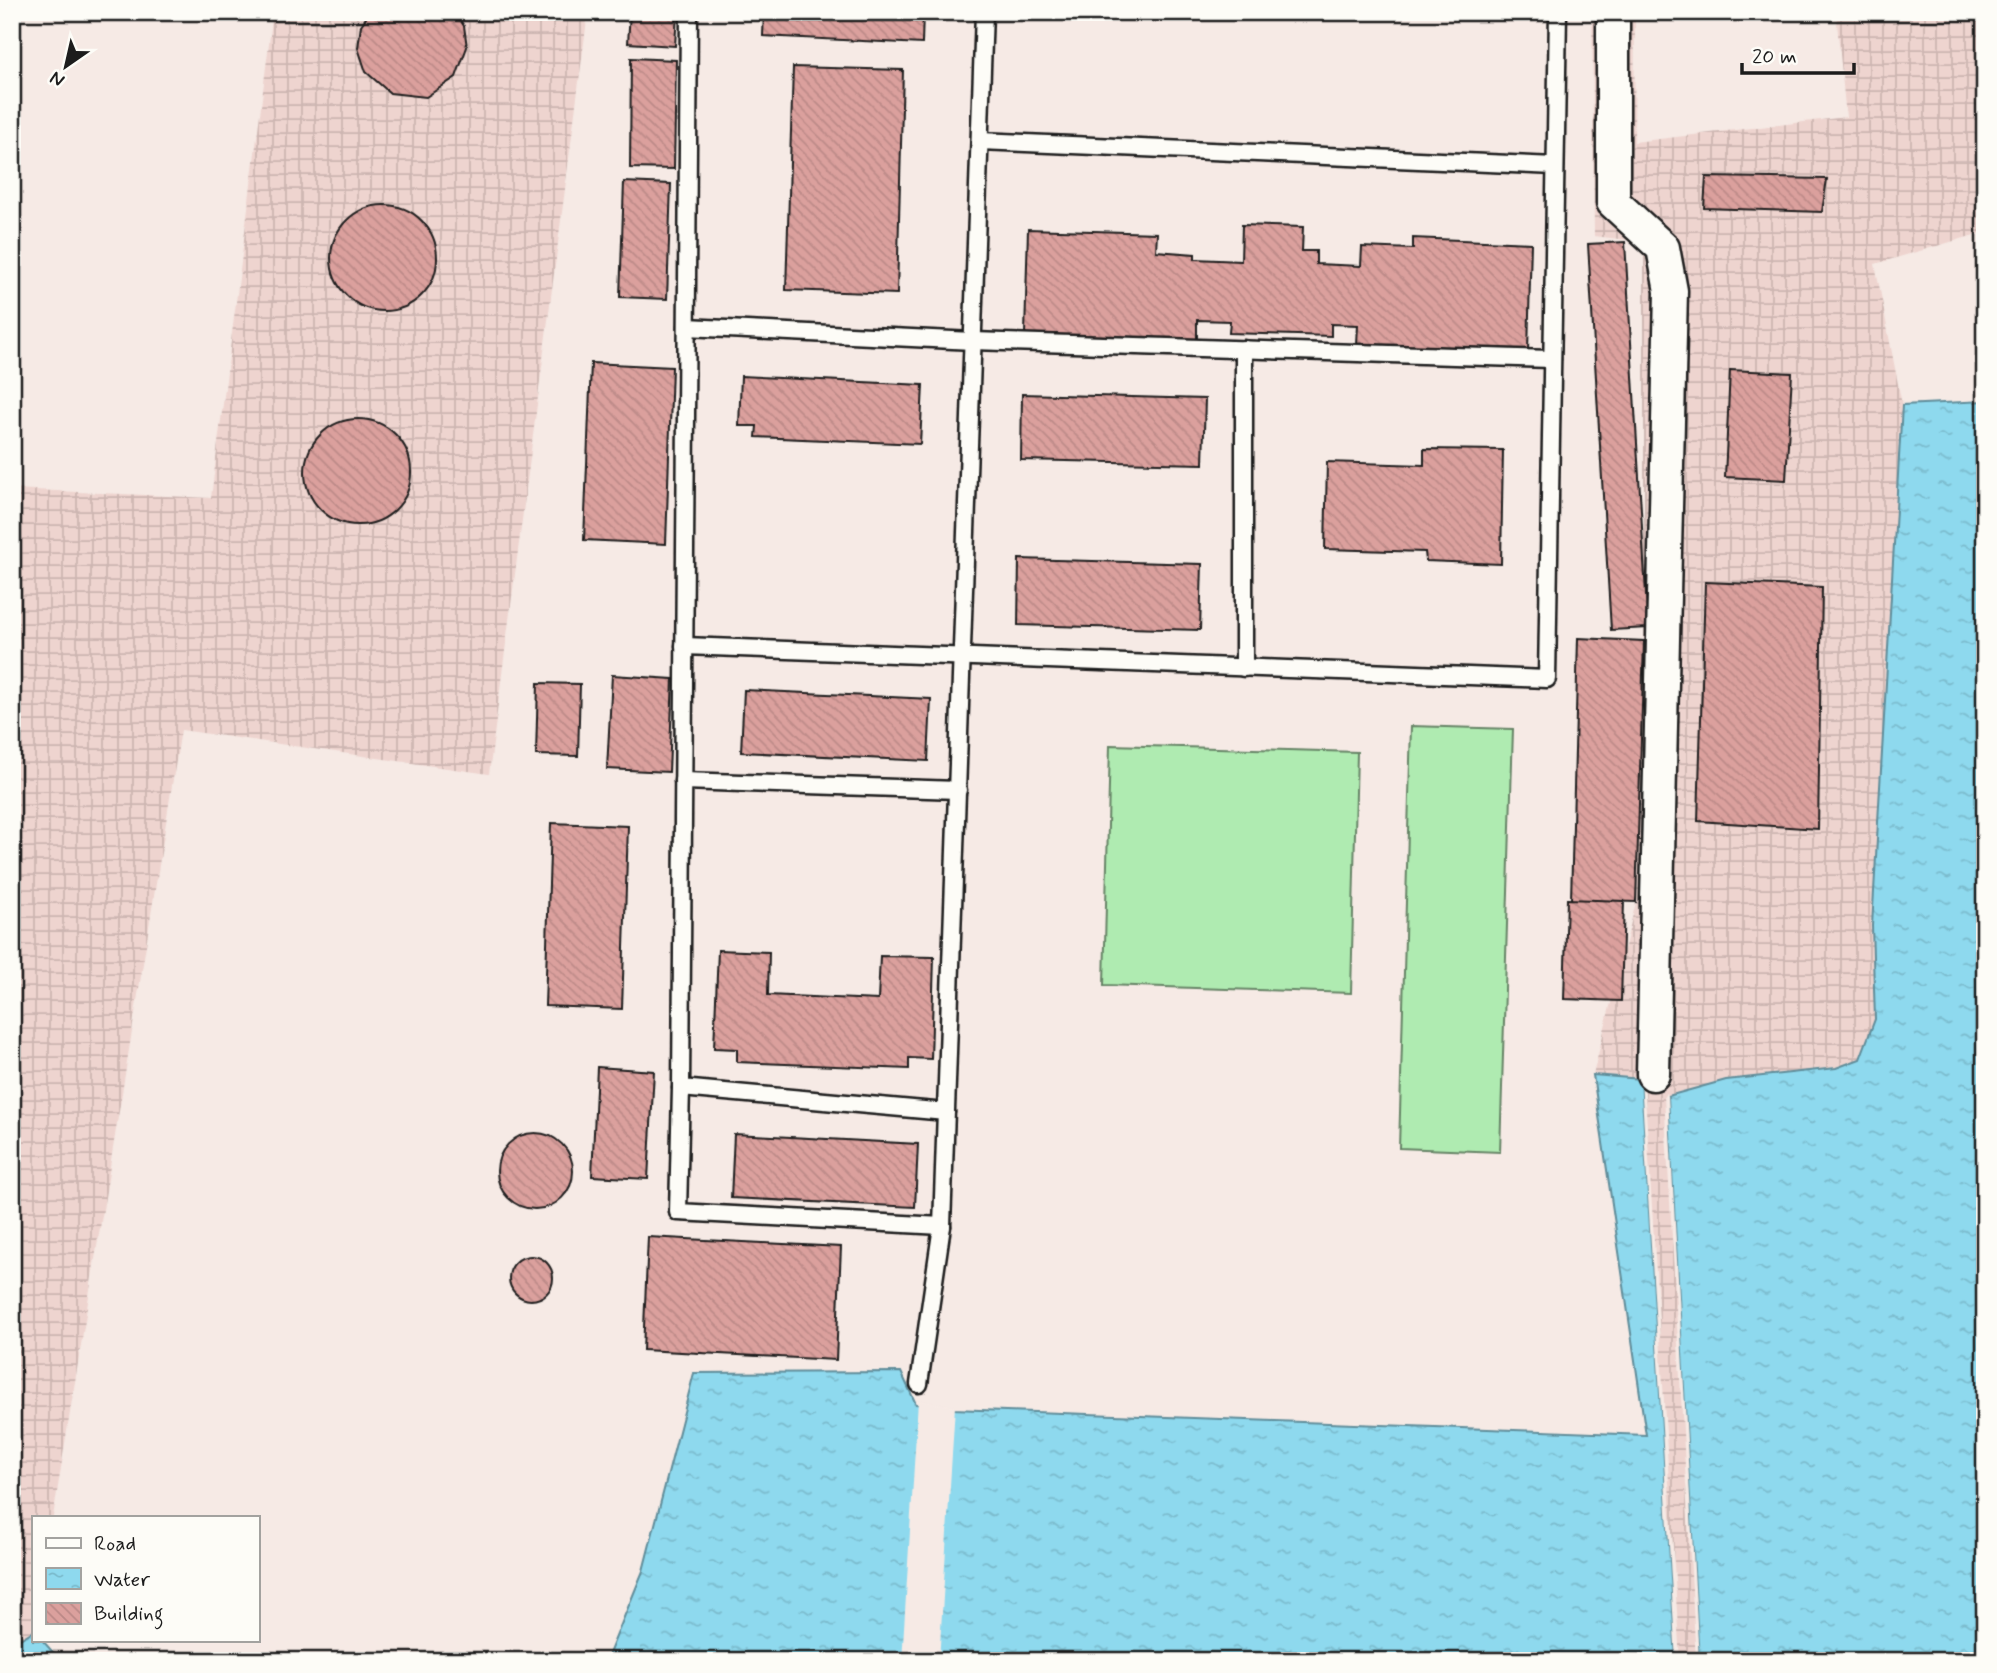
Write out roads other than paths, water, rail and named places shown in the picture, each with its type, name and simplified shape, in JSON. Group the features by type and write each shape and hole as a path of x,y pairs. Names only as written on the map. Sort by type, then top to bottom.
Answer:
{"street":[{"path":"1613,12 1612,202 1663,248 1671,291 1653,1074"}],"lane":[{"path":"689,12 678,1212 942,1226"},
{"path":"919,1384 942,1226 984,12"},
{"path":"684,646 1547,680 1558,12"},
{"path":"980,141 1555,166"},
{"path":"687,327 973,341 1552,359"},
{"path":"1244,349 1244,668"},
{"path":"683,781 958,790"},
{"path":"681,1088 946,1112"}],"water":[{"path":"1985,401 1985,1661 1699,1661 1668,1096 1726,1080 1836,1068 1860,1059 1875,1019 1872,926 1902,405"},
{"path":"1593,1075 1641,1079 1676,1661 606,1661 643,1571 694,1373 901,1372 916,1404 953,1409 1646,1435"},
{"path":"32,1632 32,1642 44,1642 61,1661 12,1661 12,1644"}]}
